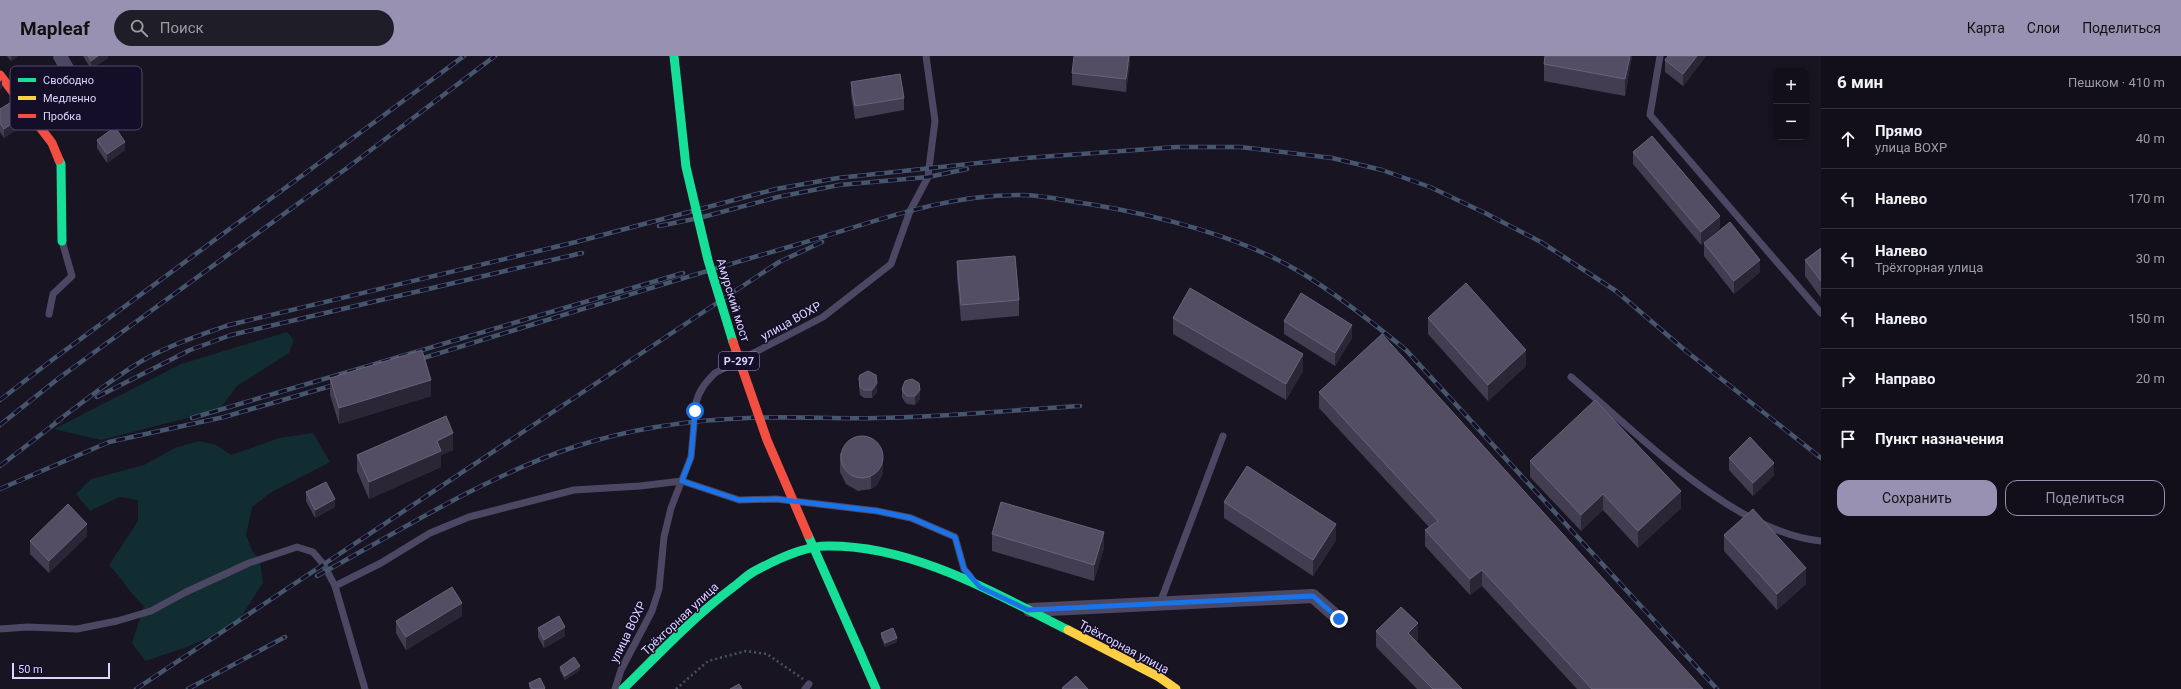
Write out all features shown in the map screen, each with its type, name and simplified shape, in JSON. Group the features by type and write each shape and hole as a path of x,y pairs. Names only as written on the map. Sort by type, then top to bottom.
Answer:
{"main road":[{"name":"Амурский мост","path":"674,56 686,167 708,260 733,343 767,440 876,689"},
{"path":"0,75 10,88"},
{"path":"42,130 52,143 61,164 62,241"},
{"name":"Трёхгорная улица","path":"623,689 712,603 753,572 792,554 826,546 860,548 901,555 980,587 1159,677 1176,689"}],"street":[{"path":"60,56 66,66"},
{"path":"1028,610 1313,596 1339,619"}],"lane":[{"name":"улица ВОХР","path":"615,689 621,670 652,611 657,596 664,537 671,508 691,457 698,394 715,373 823,317 891,264 910,211 928,172 935,121 926,56"},
{"path":"1660,56 1650,115 1821,312"},
{"path":"49,314 53,294 72,276 62,241"},
{"path":"1571,377 1696,484 1766,526 1803,539 1821,541"},
{"path":"1160,604 1223,436"},
{"path":"335,586 381,563 430,533 468,517 574,490 640,486 682,481 739,500 776,499 877,511 911,518 955,537 964,569 980,587"},
{"path":"0,629 28,627 77,629 117,621 151,611 186,592 249,563 297,547 313,552 324,565 335,586 365,689"}],"path":[{"path":"676,689 708,661 746,651 767,654 807,686"}],"green space":[{"path":"287,332 294,340 289,353 237,386 219,410 101,440 54,429 181,364"},
{"path":"313,433 330,462 270,493 252,507 246,535 252,550 260,560 263,583 235,626 187,647 145,661 132,643 144,606 109,565 138,521 138,500 119,497 90,511 76,494 91,479 144,465 175,448 199,441 216,445 231,455 279,438"}],"building":[{"path":"88,56 98,56 91,61"},
{"path":"1074,56 1129,56 1126,79 1072,73"},
{"path":"1545,56 1630,56 1625,79 1544,64"},
{"path":"1668,56 1697,56 1683,74 1665,60"},
{"path":"900,74 904,98 855,106 851,82"},
{"path":"10,103 10,125 4,129 0,123 0,109"},
{"path":"111,130 117,130 125,142 107,154 97,140"},
{"path":"1652,136 1720,216 1701,232 1633,152"},
{"path":"1730,222 1760,260 1734,281 1704,243"},
{"path":"1821,248 1821,281 1805,260"},
{"path":"1015,256 1019,300 961,305 957,261"},
{"path":"1466,283 1526,350 1488,385 1428,318"},
{"path":"1190,288 1303,354 1286,384 1173,318"},
{"path":"1301,293 1352,325 1335,353 1284,321"},
{"path":"1382,334 1703,689 1592,689 1482,570 1470,579 1425,530 1438,521 1319,392"},
{"path":"422,350 431,380 339,408 330,378"},
{"path":"868,371 876,375 877,383 872,390 864,390 860,387 859,378 860,375"},
{"path":"912,379 919,383 920,390 915,396 907,396 902,389 905,381"},
{"path":"1595,400 1681,491 1638,531 1603,494 1581,515 1530,461"},
{"path":"446,416 453,433 437,441 441,451 369,482 357,455"},
{"path":"858,436 866,436 877,442 883,453 883,461 877,472 866,478 858,478 847,472 841,461 841,453 847,442"},
{"path":"1750,437 1774,463 1753,483 1729,458"},
{"path":"1247,466 1336,524 1313,560 1224,502"},
{"path":"326,482 335,499 315,510 306,492"},
{"path":"1001,502 1104,532 1094,565 992,534"},
{"path":"68,504 87,524 49,561 30,541"},
{"path":"1753,509 1806,568 1777,594 1724,535"},
{"path":"452,587 462,603 406,637 396,621"},
{"path":"1401,607 1418,623 1408,633 1462,689 1433,689 1376,631"},
{"path":"559,616 565,627 544,640 538,628"},
{"path":"893,628 897,638 885,643 881,633"},
{"path":"574,657 580,666 565,676 560,667"},
{"path":"1076,676 1088,689 1062,688"},
{"path":"540,678 545,688 532,689 529,683"},
{"path":"739,684 742,689 730,689"}],"railway":[{"path":"0,400 464,56"},
{"path":"0,425 59,378 347,168 495,56"},
{"path":"56,422 112,380 147,358 177,344 229,325 576,242 776,189 838,178 1026,158 1177,147 1240,147 1332,158 1382,170 1430,187 1541,242 1616,291 1686,351 1821,458"},
{"path":"659,226 699,218 778,197 839,185 928,177 967,169"},
{"path":"414,361 908,211 964,199 993,196 1038,196 1142,214 1225,238 1276,259 1328,290 1406,350 1717,689"},
{"path":"136,689 779,262 822,242"},
{"path":"97,397 190,350 231,335 582,253"},
{"path":"192,418 683,273"},
{"path":"0,489 109,442 224,417 341,383"},
{"path":"317,576 443,506 508,473 574,447 638,430 682,423 726,419 764,417 902,417 1080,406"},
{"path":"0,466 61,419"},
{"path":"188,689 285,637"}],"traffic: fast":[{"path":"674,56 686,167 708,260 733,342"},
{"path":"59,160 61,164 62,241"},
{"path":"808,535 859,650"},
{"path":"623,689 689,624 748,575 789,555 818,547 827,546 859,548 922,562 982,587 1068,630"},
{"path":"859,650 876,689"}],"traffic: slow":[{"path":"1068,630 1159,677 1176,689"}],"traffic: jam":[{"path":"0,75 10,88"},
{"path":"42,130 52,143 59,160"},
{"path":"733,342 767,440 808,535"}],"route":[{"path":"695,411 691,457 682,481 739,500 776,499 829,507 877,511 911,518 955,537 964,569 980,587 1028,610 1313,596 1339,619"}]}
